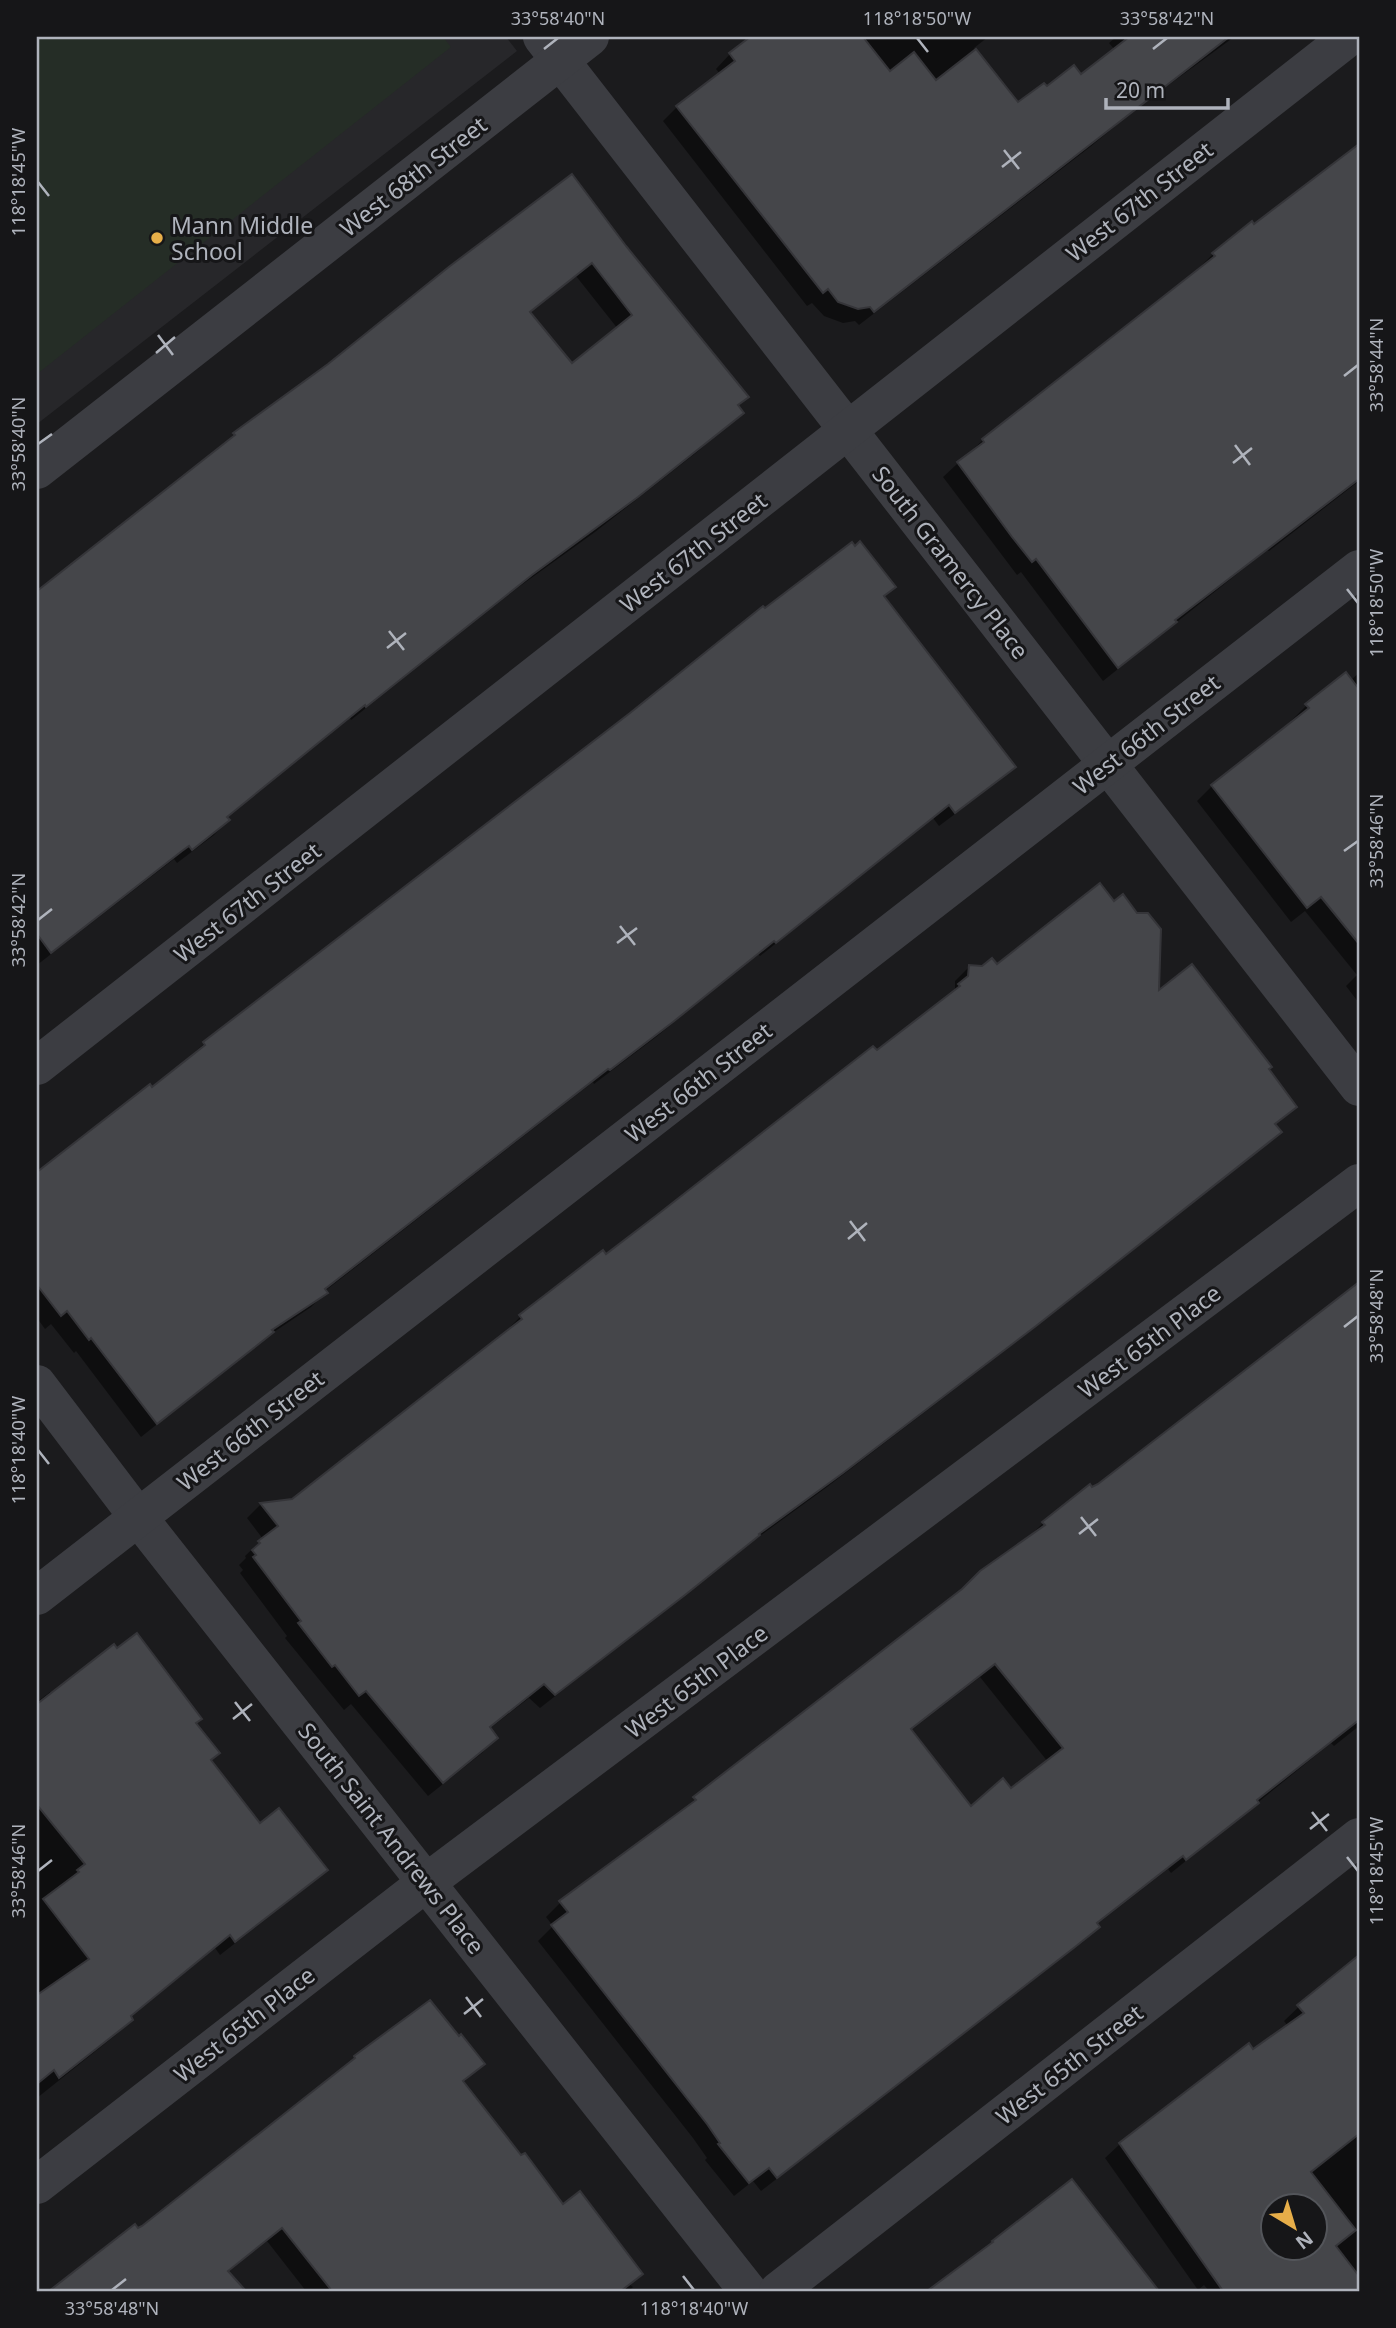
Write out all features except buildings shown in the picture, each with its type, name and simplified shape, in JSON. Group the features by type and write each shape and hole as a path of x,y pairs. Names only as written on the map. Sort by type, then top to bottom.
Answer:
{"street":[{"name":"West 68th Street","path":"37,470 551,48 590,37"},
{"name":"West 67th Street","path":"37,1066 1349,37"},
{"name":"South Gramercy Place","path":"551,48 1359,1087"},
{"name":"West 66th Street","path":"37,1596 1359,569"},
{"name":"West 65th Place","path":"37,2185 427,1882 1359,1183"},
{"name":"South Saint Andrews Place","path":"37,1384 138,1517 748,2291"},
{"name":"West 65th Street","path":"778,2291 1359,1837"}],"shaded area":[{"name":"Mann Middle School","path":"37,37 506,37 517,51 37,424"},
{"name":"Mann Middle School","path":"37,37 443,37 451,47 37,374"}],"place":[{"name":"Mann Middle School","path":"157,238"}]}
